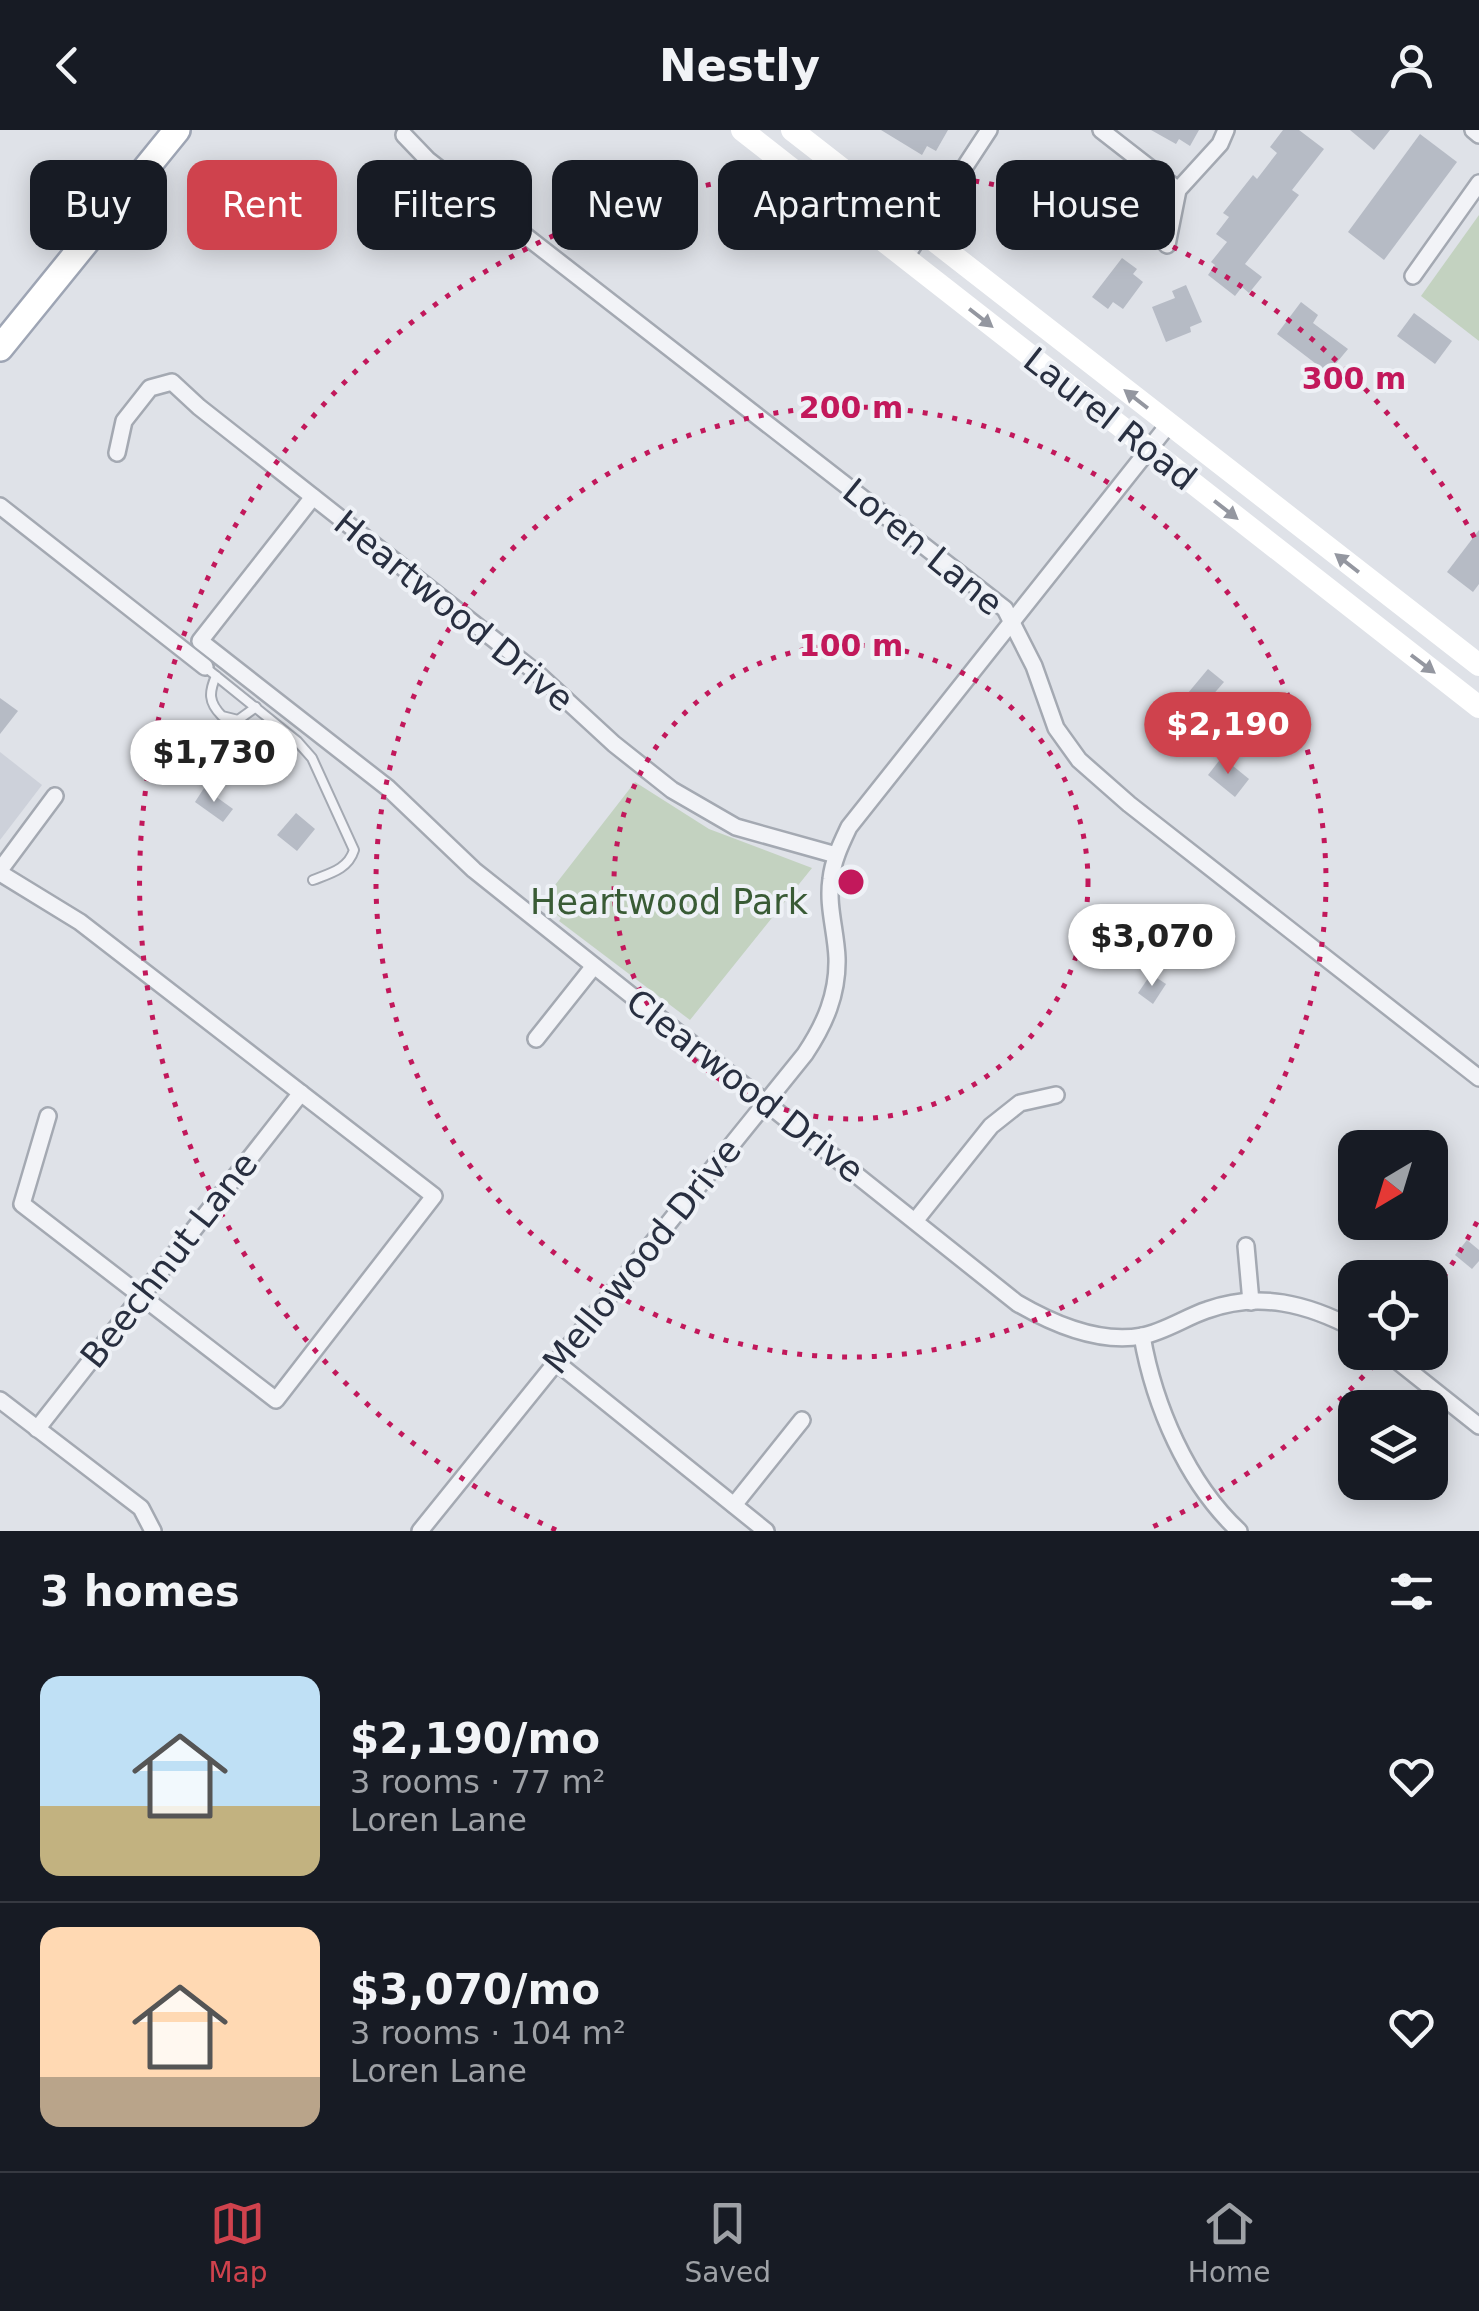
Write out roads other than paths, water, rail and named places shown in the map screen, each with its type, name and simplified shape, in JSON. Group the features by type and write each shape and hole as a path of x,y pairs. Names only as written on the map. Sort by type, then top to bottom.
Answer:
{"main road":[{"path":"0,348 177,130"},
{"name":"Laurel Road","path":"742,130 1479,706"},
{"name":"Laurel Road","path":"792,130 831,160"},
{"name":"Laurel Road","path":"946,250 1479,666"},
{"path":"1367,621 1378,608 1385,608 1411,626 1443,638"}],"street":[{"path":"970,160 989,130"},
{"path":"1101,130 1178,190"},
{"path":"1175,205 1178,190 1220,144 1226,130"},
{"path":"1473,130 1479,135"},
{"name":"Loren Lane","path":"404,136 428,160 1002,606 1034,666 1056,728 1079,760 1129,804 1479,1078"},
{"path":"1413,276 1479,183"},
{"path":"905,258 911,250"},
{"name":"Heartwood Drive","path":"117,453 124,421 150,388 172,382 538,674 614,744 672,790 736,827 836,856"},
{"name":"Mellowood Drive","path":"422,1530 823,1026 834,996 837,958 830,900 836,856 860,810 1169,424"},
{"name":"Clearwood Drive","path":"313,497 200,641 388,788 474,870 1017,1303 1046,1320 1084,1333 1142,1336 1211,1308 1276,1301 1321,1311 1338,1320"},
{"path":"0,506 211,671"},
{"path":"48,1116 22,1204 276,1400 434,1196 80,922 0,872 55,796"},
{"path":"536,1039 594,966"},
{"name":"Beechnut Lane","path":"38,1428 300,1092"},
{"path":"915,1221 991,1126 1020,1103 1056,1095"},
{"path":"1246,1246 1251,1302"},
{"path":"1142,1336 1156,1395 1199,1484 1239,1531"},
{"path":"556,1362 766,1531"},
{"path":"1409,1370 1479,1426"},
{"path":"0,1400 141,1508 153,1530"},
{"path":"734,1505 802,1420"}],"lane":[{"path":"211,671 297,741 312,758 354,850 350,862 313,880"},
{"path":"211,671 211,700 222,716 238,720 256,707"}],"park label":[{"name":"Heartwood Park","path":"669,902"}]}
